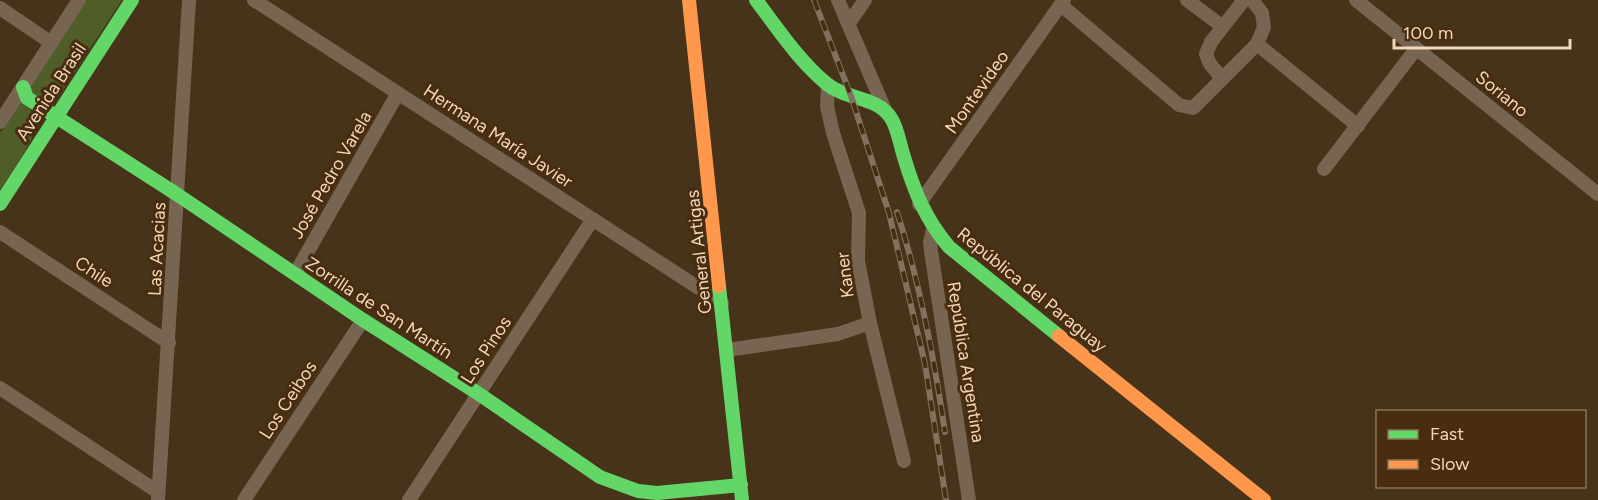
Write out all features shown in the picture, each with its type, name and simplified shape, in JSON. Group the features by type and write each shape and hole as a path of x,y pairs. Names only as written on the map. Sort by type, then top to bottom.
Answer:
{"street":[{"name":"Avenida Brasil","path":"0,122 79,0"},
{"name":"Avenida Brasil","path":"0,204 132,0"},
{"name":"Las Acacias","path":"158,496 189,0"},
{"name":"Hermana María Javier","path":"254,0 722,303"},
{"path":"756,0 794,49 828,86 838,92 877,104 885,110"},
{"path":"838,0 885,110"},
{"path":"849,23 865,0"},
{"path":"1187,0 1223,27"},
{"path":"1222,78 1210,64 1206,54 1211,42 1244,0"},
{"path":"1062,2 1179,105 1192,108 1257,44 1264,27 1262,13 1252,0"},
{"name":"Soriano","path":"1356,0 1598,194"},
{"name":"General Artigas","path":"691,2 742,500"},
{"name":"Montevideo","path":"919,204 1062,2"},
{"path":"0,8 50,42"},
{"path":"1257,44 1358,126"},
{"path":"1324,170 1416,49"},
{"name":"Kaner","path":"828,86 827,106 833,134 859,213 858,261 870,323 904,461"},
{"name":"Zorrilla de San Martín","path":"23,87 27,98 479,394 600,477 638,491 657,493 741,485"},
{"name":"José Pedro Varela","path":"295,274 398,93"},
{"name":"República del Paraguay","path":"885,110 892,119 919,204 933,230 961,258 1264,500"},
{"name":"Los Pinos","path":"409,500 593,219"},
{"name":"República Argentina","path":"933,230 930,242 931,251 969,500"},
{"name":"Chile","path":"0,232 169,343"},
{"name":"Los Ceibos","path":"244,500 363,320"},
{"path":"727,350 838,334 870,323"},
{"path":"0,388 158,496"}],"green space":[{"path":"85,0 122,0 52,107 30,95 29,86"},
{"path":"21,100 33,114 35,128 26,150 0,190 0,133"}],"railway":[{"path":"814,0 851,96 889,213 925,364 946,500"},
{"path":"897,212 926,321 945,432"}],"traffic: fast":[{"path":"0,204 132,0"},
{"path":"756,0 798,55 827,84 843,93 878,106 891,118 922,205 949,247 1059,336"},
{"path":"23,87 27,98 479,394 600,477 638,491 657,493 741,485"},
{"path":"719,286 742,500"}],"traffic: slow":[{"path":"689,0 719,286"},
{"path":"1059,336 1264,500"}]}
